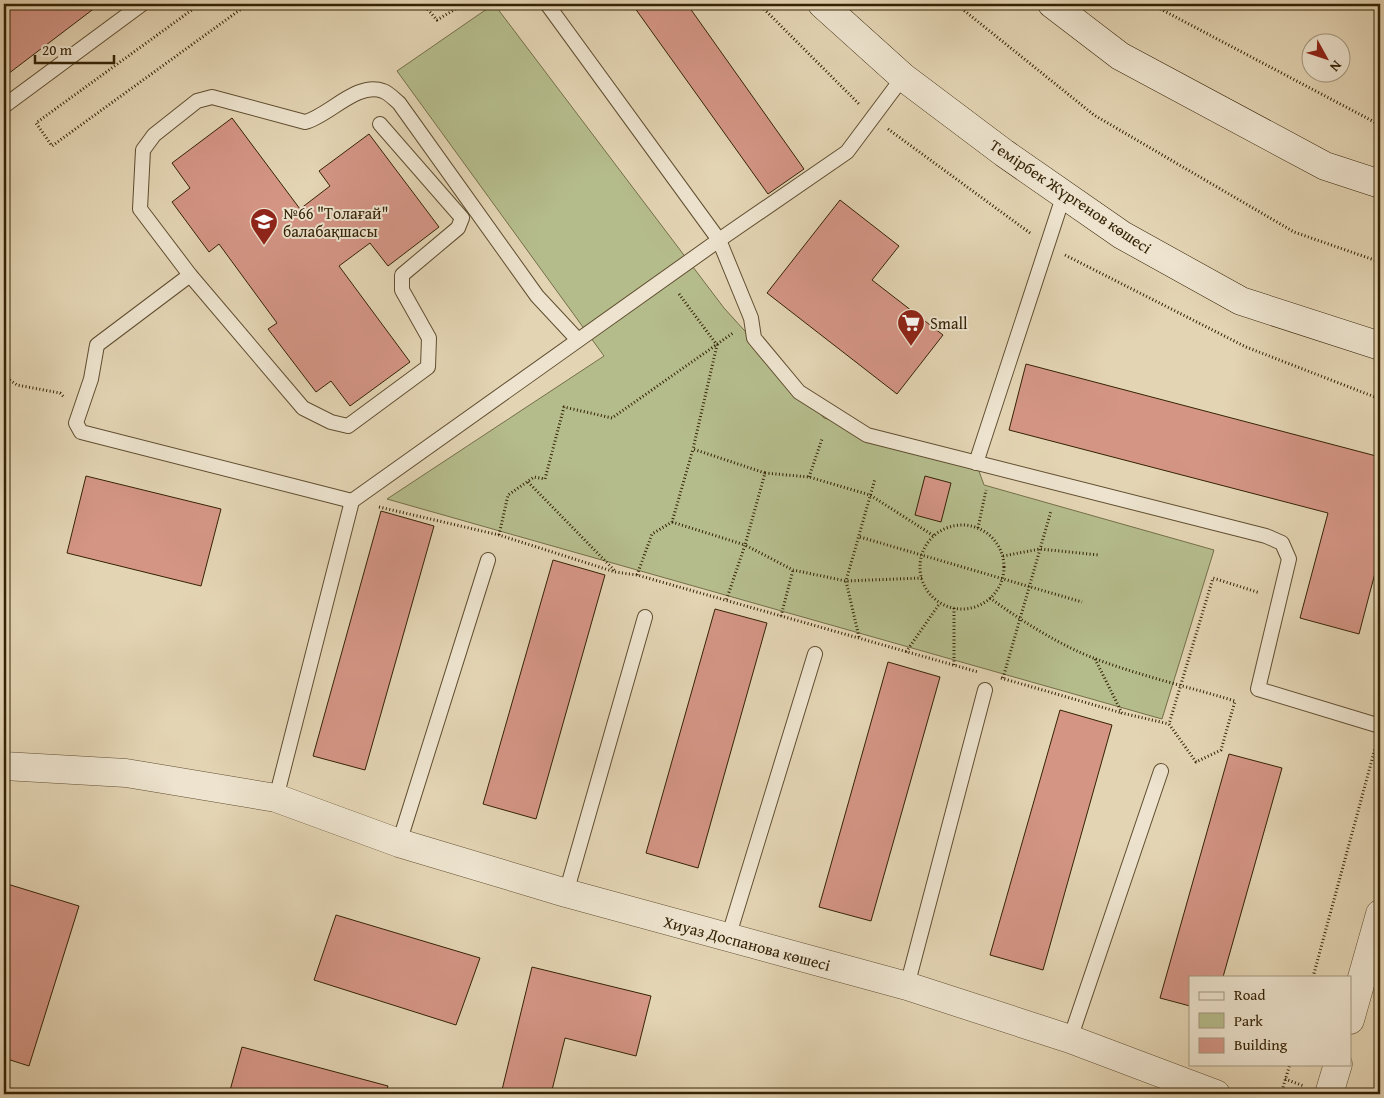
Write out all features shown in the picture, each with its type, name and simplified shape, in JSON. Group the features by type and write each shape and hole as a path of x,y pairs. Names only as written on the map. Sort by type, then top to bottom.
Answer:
{"street":[{"name":"Темірбек Жүргенов көшесі","path":"822,4 903,77 1122,235 1241,300 1380,346"},
{"path":"1052,4 1120,56 1324,166 1380,184"},
{"name":"Хиуаз Доспанова көшесі","path":"4,766 126,773 276,798 399,843 728,938 907,986 1070,1040 1216,1094"},
{"path":"1352,1013 1380,914"},
{"path":"1329,1094 1337,1066"}],"lane":[{"path":"4,106 142,4"},
{"path":"547,4 720,240 751,318 754,338 799,392 867,435 1266,536 1282,542 1289,559 1258,689 1379,733"},
{"path":"276,798 352,500 847,152 903,77"},
{"path":"380,124 462,218 458,228 402,275 402,290 429,338 428,366 348,426 331,422 303,408 190,275 140,208 144,150 154,135 196,101 212,97 305,122 316,119 347,98 368,90 383,91 400,103 537,296 578,340"},
{"path":"976,463 1064,194"},
{"path":"190,275 97,345 91,379 76,423 81,432 352,500"},
{"path":"399,843 488,560"},
{"path":"566,892 645,618"},
{"path":"728,938 815,654"},
{"path":"907,986 985,690"},
{"path":"1070,1040 1161,772"}],"path":[{"path":"200,4 36,123 52,146 248,4"},
{"path":"423,4 437,20 464,4"},
{"path":"956,4 1094,116 1294,232 1380,262"},
{"path":"1151,4 1380,125"},
{"path":"667,279 717,345"},
{"path":"499,535 508,494 528,482 534,476 545,479 564,407 612,418 717,345 751,318"},
{"path":"637,575 652,534 672,522 693,449 717,345"},
{"path":"4,376 17,385 60,393 81,410"},
{"path":"809,477 822,439"},
{"path":"693,449 765,473 809,477 870,495 934,536"},
{"path":"726,601 745,545 765,473"},
{"path":"859,638 846,581 875,479"},
{"path":"528,482 615,572"},
{"path":"978,528 986,490"},
{"path":"352,500 499,535 615,572 637,575 987,674"},
{"path":"1003,678 1051,511"},
{"path":"672,522 745,545 793,570 846,581 922,578"},
{"path":"955,525 978,528 996,542 1003,556 1003,579 990,598 970,609 954,608 940,602 928,592 922,578 922,555 934,536 955,525"},
{"path":"860,537 1082,602"},
{"path":"1003,556 1040,549 1099,554"},
{"path":"781,616 793,570"},
{"path":"1169,724 1213,578 1280,599"},
{"path":"990,598 1019,619 1095,658 1235,701 1221,750 1196,762 1169,724 1122,713 995,676"},
{"path":"906,652 940,602"},
{"path":"954,608 954,665"},
{"path":"1095,658 1122,713"},
{"path":"1313,976 1379,733"},
{"path":"1281,1094 1289,1066"}],"green space":[{"path":"494,4 724,308 824,418 976,463 984,485 1214,550 1162,719 387,499 604,356 397,71"}],"building":[{"path":"4,4 100,4 4,77"},
{"path":"632,4 687,4 804,169 768,194"},
{"path":"232,118 300,209 330,186 319,171 369,134 439,227 388,266 370,243 339,266 410,362 350,406 331,381 316,392 268,329 277,323 219,244 209,252 172,202 190,188 172,163"},
{"path":"840,200 899,246 872,280 943,335 897,394 767,293"},
{"path":"1026,364 1380,457 1380,554 1359,634 1300,618 1328,513 1009,430"},
{"path":"86,476 221,509 201,586 67,553"},
{"path":"925,476 951,483 941,522 915,515"},
{"path":"381,511 434,526 365,770 313,756"},
{"path":"553,560 605,575 536,819 483,804"},
{"path":"715,609 767,623 698,868 646,853"},
{"path":"888,662 940,677 871,921 819,907"},
{"path":"1060,710 1112,725 1043,970 990,955"},
{"path":"1229,754 1282,768 1223,976 1189,976 1189,1006 1160,998"},
{"path":"4,883 79,906 29,1066 4,1058"},
{"path":"336,915 480,958 456,1025 314,980"},
{"path":"532,967 651,996 636,1056 565,1038 551,1094 501,1094"},
{"path":"242,1047 388,1086 385,1094 229,1094"}],"place":[{"name":"№66 \"Толағай\" балабақшасы","path":"264,246"},
{"name":"Small","path":"911,347"}]}
